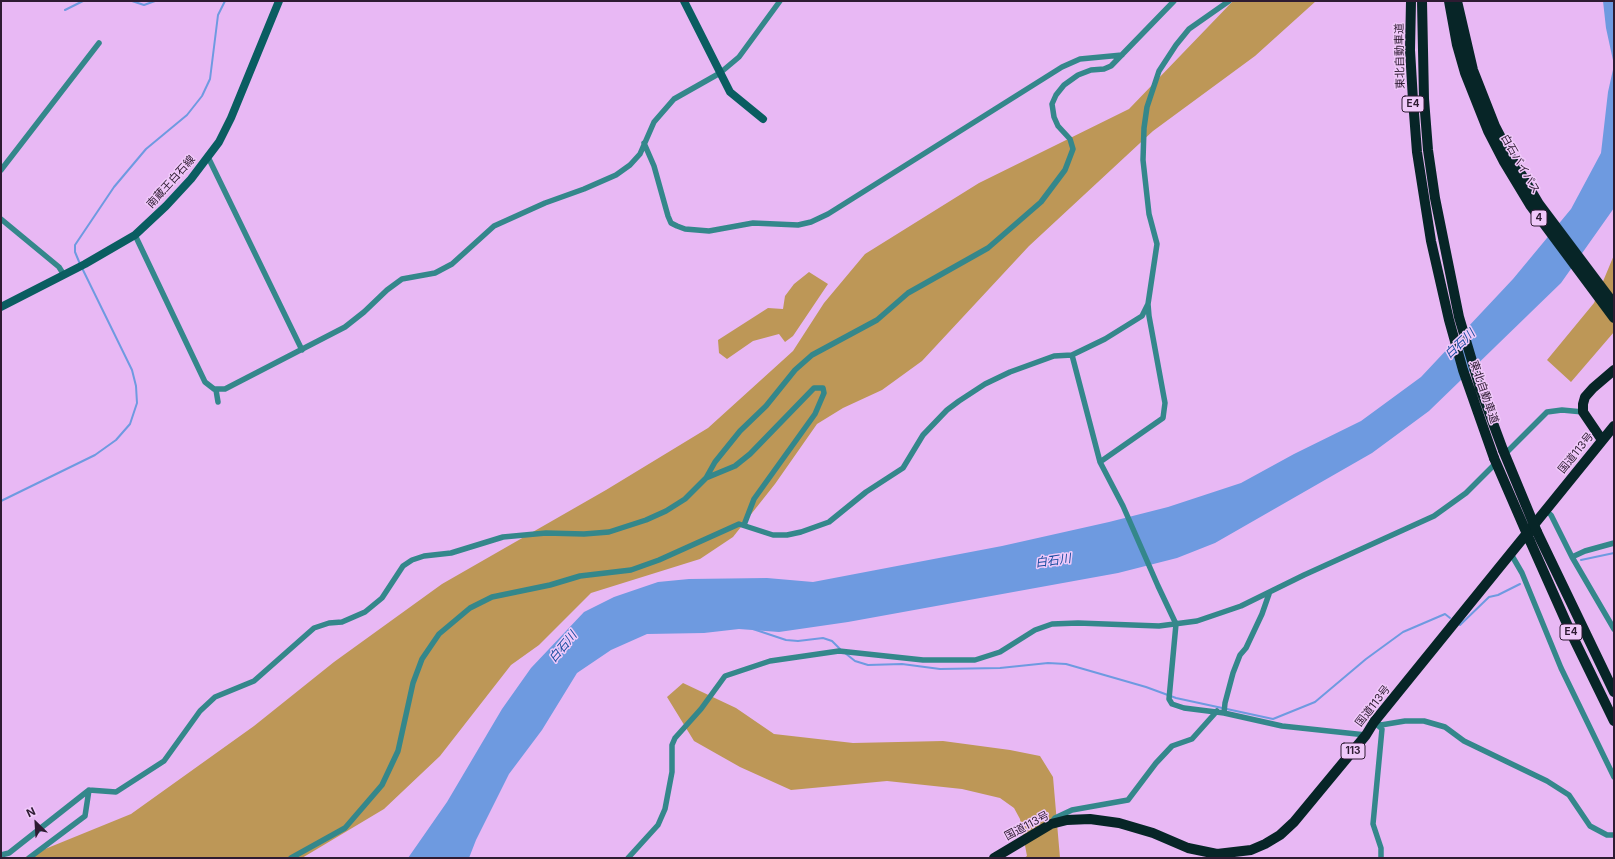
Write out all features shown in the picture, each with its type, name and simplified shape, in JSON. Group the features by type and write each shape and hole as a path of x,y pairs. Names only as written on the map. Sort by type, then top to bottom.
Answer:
{"highway":[{"name":"東北自動車道","path":"1411,1 1410,50 1413,100 1425,207 1444,298 1463,370 1494,458 1571,633 1614,721"},
{"name":"東北自動車道","path":"1422,1 1424,100 1428,150 1449,273 1472,362 1503,450 1537,532 1614,692"},
{"name":"白石バイパス","path":"1448,1 1457,45 1504,162 1530,204 1614,318"},
{"name":"白石バイパス","path":"1457,1 1481,105 1495,126 1524,181 1569,245 1614,304"},
{"path":"1530,204 1546,238 1614,325"},
{"path":"1602,440 1584,412 1583,404 1585,397 1614,370"},
{"name":"国道113号","path":"994,858 1051,824 1067,820 1105,820 1152,833 1202,852 1234,853 1251,850 1275,838 1294,822 1366,735 1374,722 1614,426"}],"main road":[{"name":"南蔵王白石線","path":"1,307 76,269 135,235 166,206 191,179 208,157 225,130 238,104 279,1"},
{"path":"684,1 730,92 763,119"}],"street":[{"path":"216,390 225,389 302,350 354,320 387,290 402,279 435,273 452,264 494,226 584,190 621,172 637,158 654,122 674,99 720,73 739,57 780,1"},
{"path":"1,855 9,853 89,790 116,792 164,761 200,711 215,697 254,681 314,628 329,623 342,622 365,612 382,598 403,566 412,560 424,556 451,553 503,537 546,533 588,534 609,532 646,520 666,511 685,499 706,478 715,462 740,431 766,406 795,370 812,355 877,320 908,293 984,251 1041,202 1065,170 1073,149 1070,139 1058,126 1054,117 1052,104 1056,95 1064,85 1078,75 1091,70 1104,69 1111,66 1174,1"},
{"path":"1100,462 1163,418 1166,403 1150,326 1148,304 1157,244 1149,214 1143,160 1144,128 1147,107 1159,71 1188,29 1229,1"},
{"path":"1,170 99,43"},
{"path":"644,143 654,166 671,223 685,229 709,231 753,223 798,225 811,222 834,210 1062,67 1080,59 1122,55"},
{"path":"208,157 302,350"},
{"path":"1,219 59,267 64,275"},
{"path":"135,235 206,382 216,390 218,402"},
{"path":"291,858 345,828 382,785 398,751 413,683 422,659 439,634 470,608 492,597 580,576 631,570 659,560 734,526 744,525 773,535 788,535 830,522 866,492 903,468 923,435 946,410 985,384 1032,363 1054,356 1072,355 1131,324 1142,316 1148,304"},
{"path":"1072,355 1100,462 1123,506 1155,581 1176,624 1169,700 1172,704 1184,708 1217,712"},
{"path":"706,478 735,466 744,459 814,388 823,388 824,394 815,414 754,499 744,525"},
{"path":"628,858 658,825 665,809 672,772 672,745 675,738 701,709 725,676 770,661 839,651 923,660 975,660 1000,652 1035,630 1052,624 1078,623 1159,626 1197,621 1241,606 1269,594 1304,575 1434,516 1466,493 1547,412 1562,410 1584,412"},
{"path":"1545,510 1551,515 1572,557 1614,629"},
{"path":"1572,557 1585,550 1614,543"},
{"path":"1511,554 1522,573 1561,668 1614,778"},
{"path":"1224,709 1233,673 1240,655 1246,648 1262,614 1269,594"},
{"path":"1051,824 1055,818 1072,810 1128,800 1156,763 1172,746 1192,739 1217,712 1224,709 1282,726 1366,735"},
{"path":"1374,722 1381,725 1405,721 1424,721 1445,726 1464,741 1547,781 1569,795 1590,826 1607,834 1614,835"},
{"path":"1374,722 1382,729 1373,824 1381,848 1381,858"},
{"path":"29,858 85,816 89,790"}],"shaded area":[{"path":"1233,1 1316,1 1255,56 1153,131 1029,246 922,361 882,390 843,408 817,424 775,484 733,537 700,559 591,593 539,645 511,665 440,756 384,809 302,858 23,858 131,814 254,726 334,662 442,584 606,490 708,428 793,351 824,303 865,254 979,183 1129,109"},
{"path":"1614,255 1614,332 1571,382 1547,360 1594,303"},
{"path":"809,272 828,284 793,336 785,342 779,334 753,341 727,359 719,353 718,340 768,308 783,309 785,296 794,284"},
{"path":"683,683 736,708 774,734 853,743 943,741 1010,750 1040,756 1053,777 1060,858 1024,858 1027,856 1020,819 1014,808 1000,798 962,789 887,781 791,790 740,767 694,741 667,697"}],"water":[{"path":"1603,1 1614,1 1614,65 1606,28"},
{"name":"白石川","path":"1614,65 1614,208 1561,283 1429,411 1372,453 1215,543 1177,558 1118,573 848,622 779,632 739,629 704,633 647,634 611,650 577,673 542,730 509,774 476,840 469,858 408,858 447,802 502,709 531,668 584,612 614,597 658,582 689,579 767,578 813,582 1002,546 1109,522 1168,507 1241,483 1294,454 1361,421 1421,377 1513,279 1571,209 1601,153 1608,92"}],"waterway":[{"path":"65,10 83,1 112,1"},
{"path":"132,1 144,5 155,1"},
{"path":"80,264 75,252 75,245 114,187 146,149 187,115 202,96 210,79 218,15 225,1"},
{"path":"1,501 95,455 116,440 130,424 137,403 136,386 132,370 82,268"},
{"path":"1581,560 1614,553"},
{"path":"1460,625 1489,597 1498,595 1520,584"},
{"path":"845,653 855,661 868,665 902,664 940,669 1000,668 1048,663 1066,664 1146,687 1176,698 1273,719 1315,702 1366,659 1403,632 1445,614 1450,618"},
{"path":"753,629 786,640 798,641 823,638 832,641 840,649"}]}
